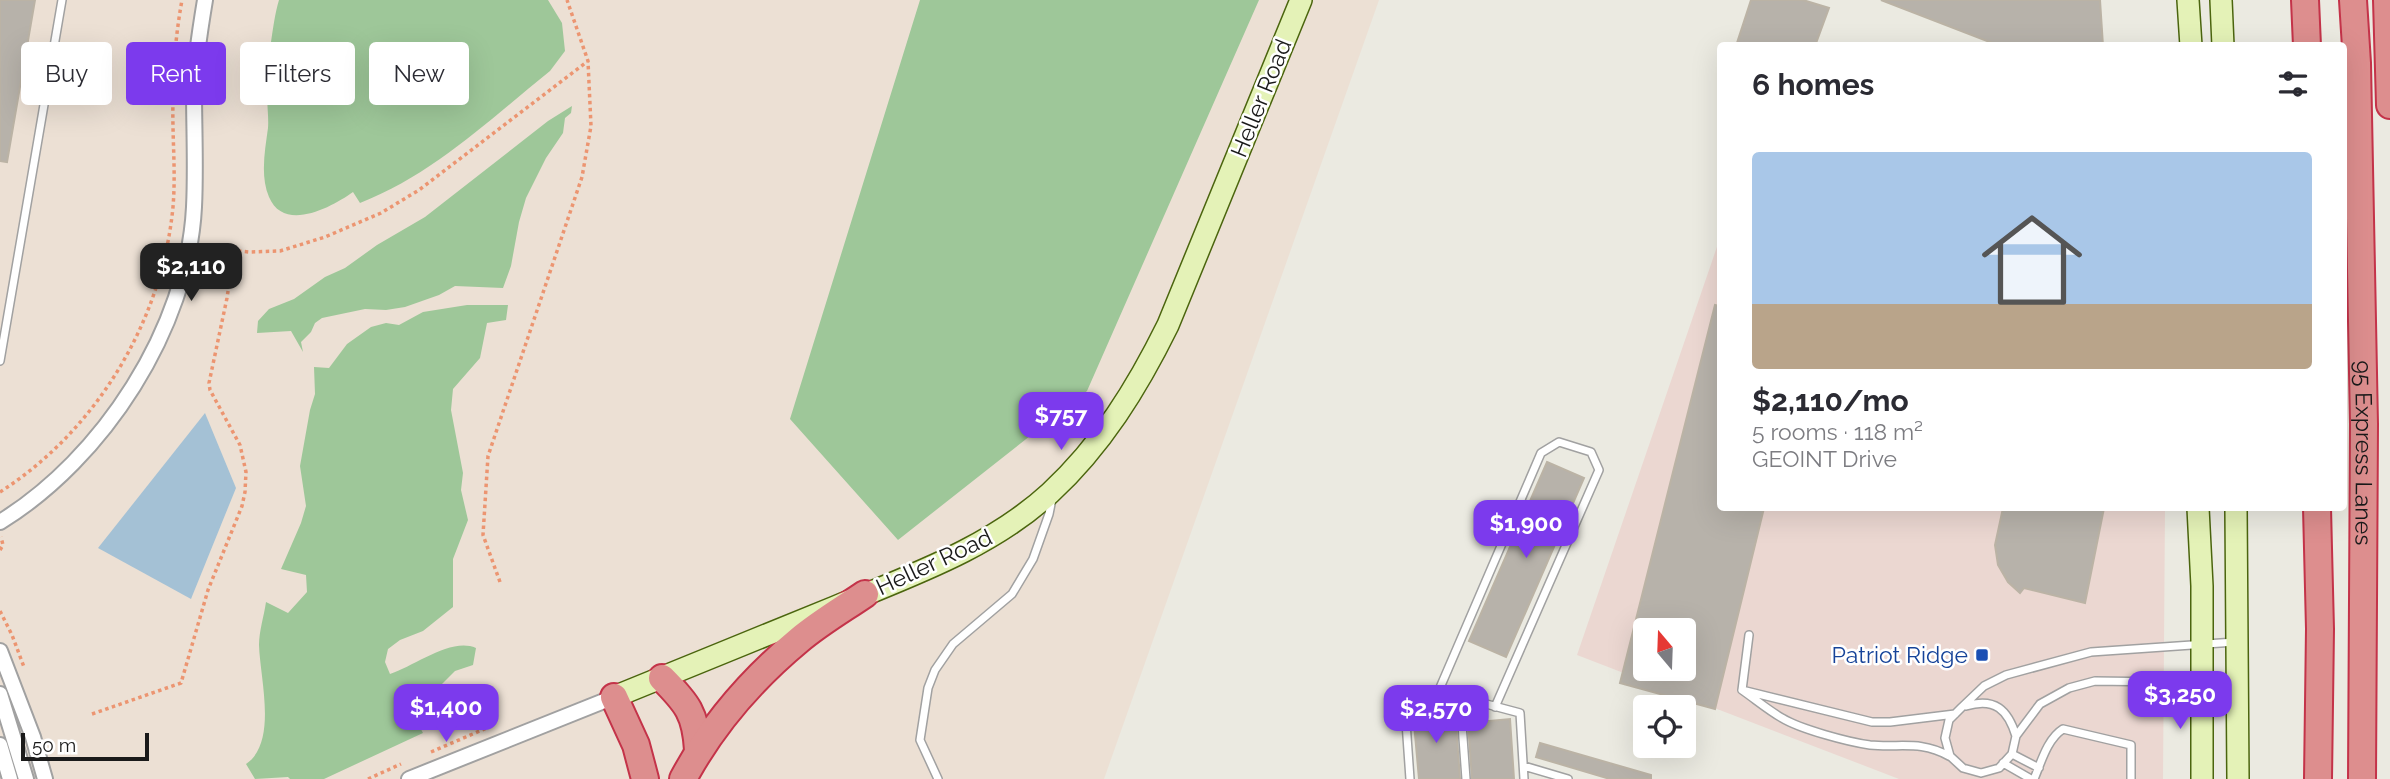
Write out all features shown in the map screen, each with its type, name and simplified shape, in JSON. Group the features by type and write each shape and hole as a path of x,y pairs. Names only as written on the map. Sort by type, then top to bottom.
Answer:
{"highway":[{"path":"2305,0 2307,42"},
{"name":"95 Express Lanes","path":"2354,0 2364,424 2362,779"},
{"path":"2387,0 2390,105"},
{"path":"2317,511 2320,629 2318,779"},
{"path":"683,779 698,750 730,707 765,669 801,638 865,594"},
{"path":"662,678 685,702 691,714 696,727 698,750"},
{"path":"614,697 636,745 645,779"}],"street":[{"path":"0,522 64,472 102,431 159,341 177,293 194,209 194,89 198,38 205,0"},
{"name":"Heller Road","path":"409,779 944,563 1003,529 1051,492 1083,459 1118,414 1147,367 1173,313 1301,0"},
{"path":"2188,0 2190,42"},
{"path":"2221,0 2223,42"},
{"path":"2198,511 2202,586 2202,779"},
{"path":"2236,511 2238,779"},
{"path":"0,651 33,737 45,779"},
{"path":"0,694 26,779"},
{"path":"0,745 10,779"}],"lane":[{"path":"0,361 62,0"},
{"path":"1436,697 1541,453 1559,442 1591,452 1599,470 1495,707"},
{"path":"938,779 920,740 928,688 934,670 953,644 1013,594 1033,559 1049,514 1053,499 1051,492"},
{"path":"1742,690 1749,635"},
{"path":"1950,756 1945,738 1949,720 1984,685 1995,680 2091,652 2201,642 2235,642"},
{"path":"1742,690 1783,720 1856,742 1873,745 1919,745 1937,749 1963,768 1981,773 1999,768 2012,754 2016,736 2040,704 2070,688 2095,681 2236,683"},
{"path":"1742,690 1872,722 1955,714"},
{"path":"1410,779 1405,708 1410,700 1417,696 1460,697 1520,713 1524,779"},
{"path":"1460,697 1466,779"},
{"path":"1962,707 1979,702 1997,706 2011,719 2016,736"},
{"path":"2003,763 2033,779 2049,745 2057,732 2063,729 2131,744 2131,779"},
{"path":"2012,754 2039,768"},
{"path":"1524,766 1568,779"}],"path":[{"path":"0,492 44,459 77,426 111,382 137,337 154,294 165,257 173,207 174,64 183,0"},
{"path":"500,582 483,535 488,456 582,177 591,126 588,61 567,0"},
{"path":"188,244 234,251 280,250 325,237 381,213 419,190 588,61"},
{"path":"92,714 181,683 208,590 242,506 245,492 240,445 210,390 209,383 228,298 234,251"},
{"path":"0,535 4,545 0,550"}],"shaded area":[{"path":"0,0 1379,0 1104,779 0,779"},
{"name":"Patriot Ridge","path":"1717,247 1717,511 2165,511 2163,779 1899,779 1696,701 1696,695 1681,695 1645,681 1696,681 1696,618 1633,618 1633,677 1577,655"}],"green space":[{"path":"279,0 548,0 562,23 565,51 550,71 460,144 412,177 360,203 353,192 309,214 286,214 276,208 266,189 264,172 267,105 355,105 355,42 272,42"},
{"path":"920,0 1259,0 1087,391 898,540 790,419"},
{"path":"572,106 571,113 565,118 563,133 546,158 526,198 511,266 503,288 455,286 439,295 405,307 365,309 322,318 301,342 303,352 291,331 257,333 258,321 269,309 294,299 325,277 345,268 377,245 425,217 548,121"},
{"path":"467,305 508,305 506,320 487,323 480,358 453,389 451,410 463,473 461,490 468,520 453,559 453,607 423,631 400,640 388,649 385,662 390,674 444,649 466,646 476,648 473,665 455,671 416,710 416,720 423,733 324,779 255,779 246,764 256,754 262,741 264,726 259,645 266,602 288,613 307,592 306,575 281,569 306,506 300,466 315,394 314,367 329,368 347,344 371,327 386,323 399,325 423,312"}],"water":[{"path":"205,413 236,488 191,599 98,548"}],"building":[{"path":"0,0 35,0 28,42 21,42 21,81 7,162 0,161"},
{"path":"1751,0 1803,0 1829,8 1816,42 1737,42"},
{"path":"1881,0 2100,0 2103,42 1990,42"},
{"path":"1715,305 1717,511 1763,511 1715,709 1696,704 1696,695 1664,695 1620,683 1633,631 1633,681 1696,681 1696,618 1636,618"},
{"path":"1547,462 1584,478 1506,657 1469,641"},
{"path":"2002,511 2103,511 2085,603 2024,588 2020,593 2008,582 1998,565 1995,545"},
{"path":"1450,709 1452,724 1456,724 1460,779 1419,779 1413,712"},
{"path":"1510,719 1514,779 1472,779 1468,723"},
{"path":"1540,743 1651,775 1651,779 1610,779 1536,757"}],"place":[{"name":"Patriot Ridge","path":"1982,655"}]}
